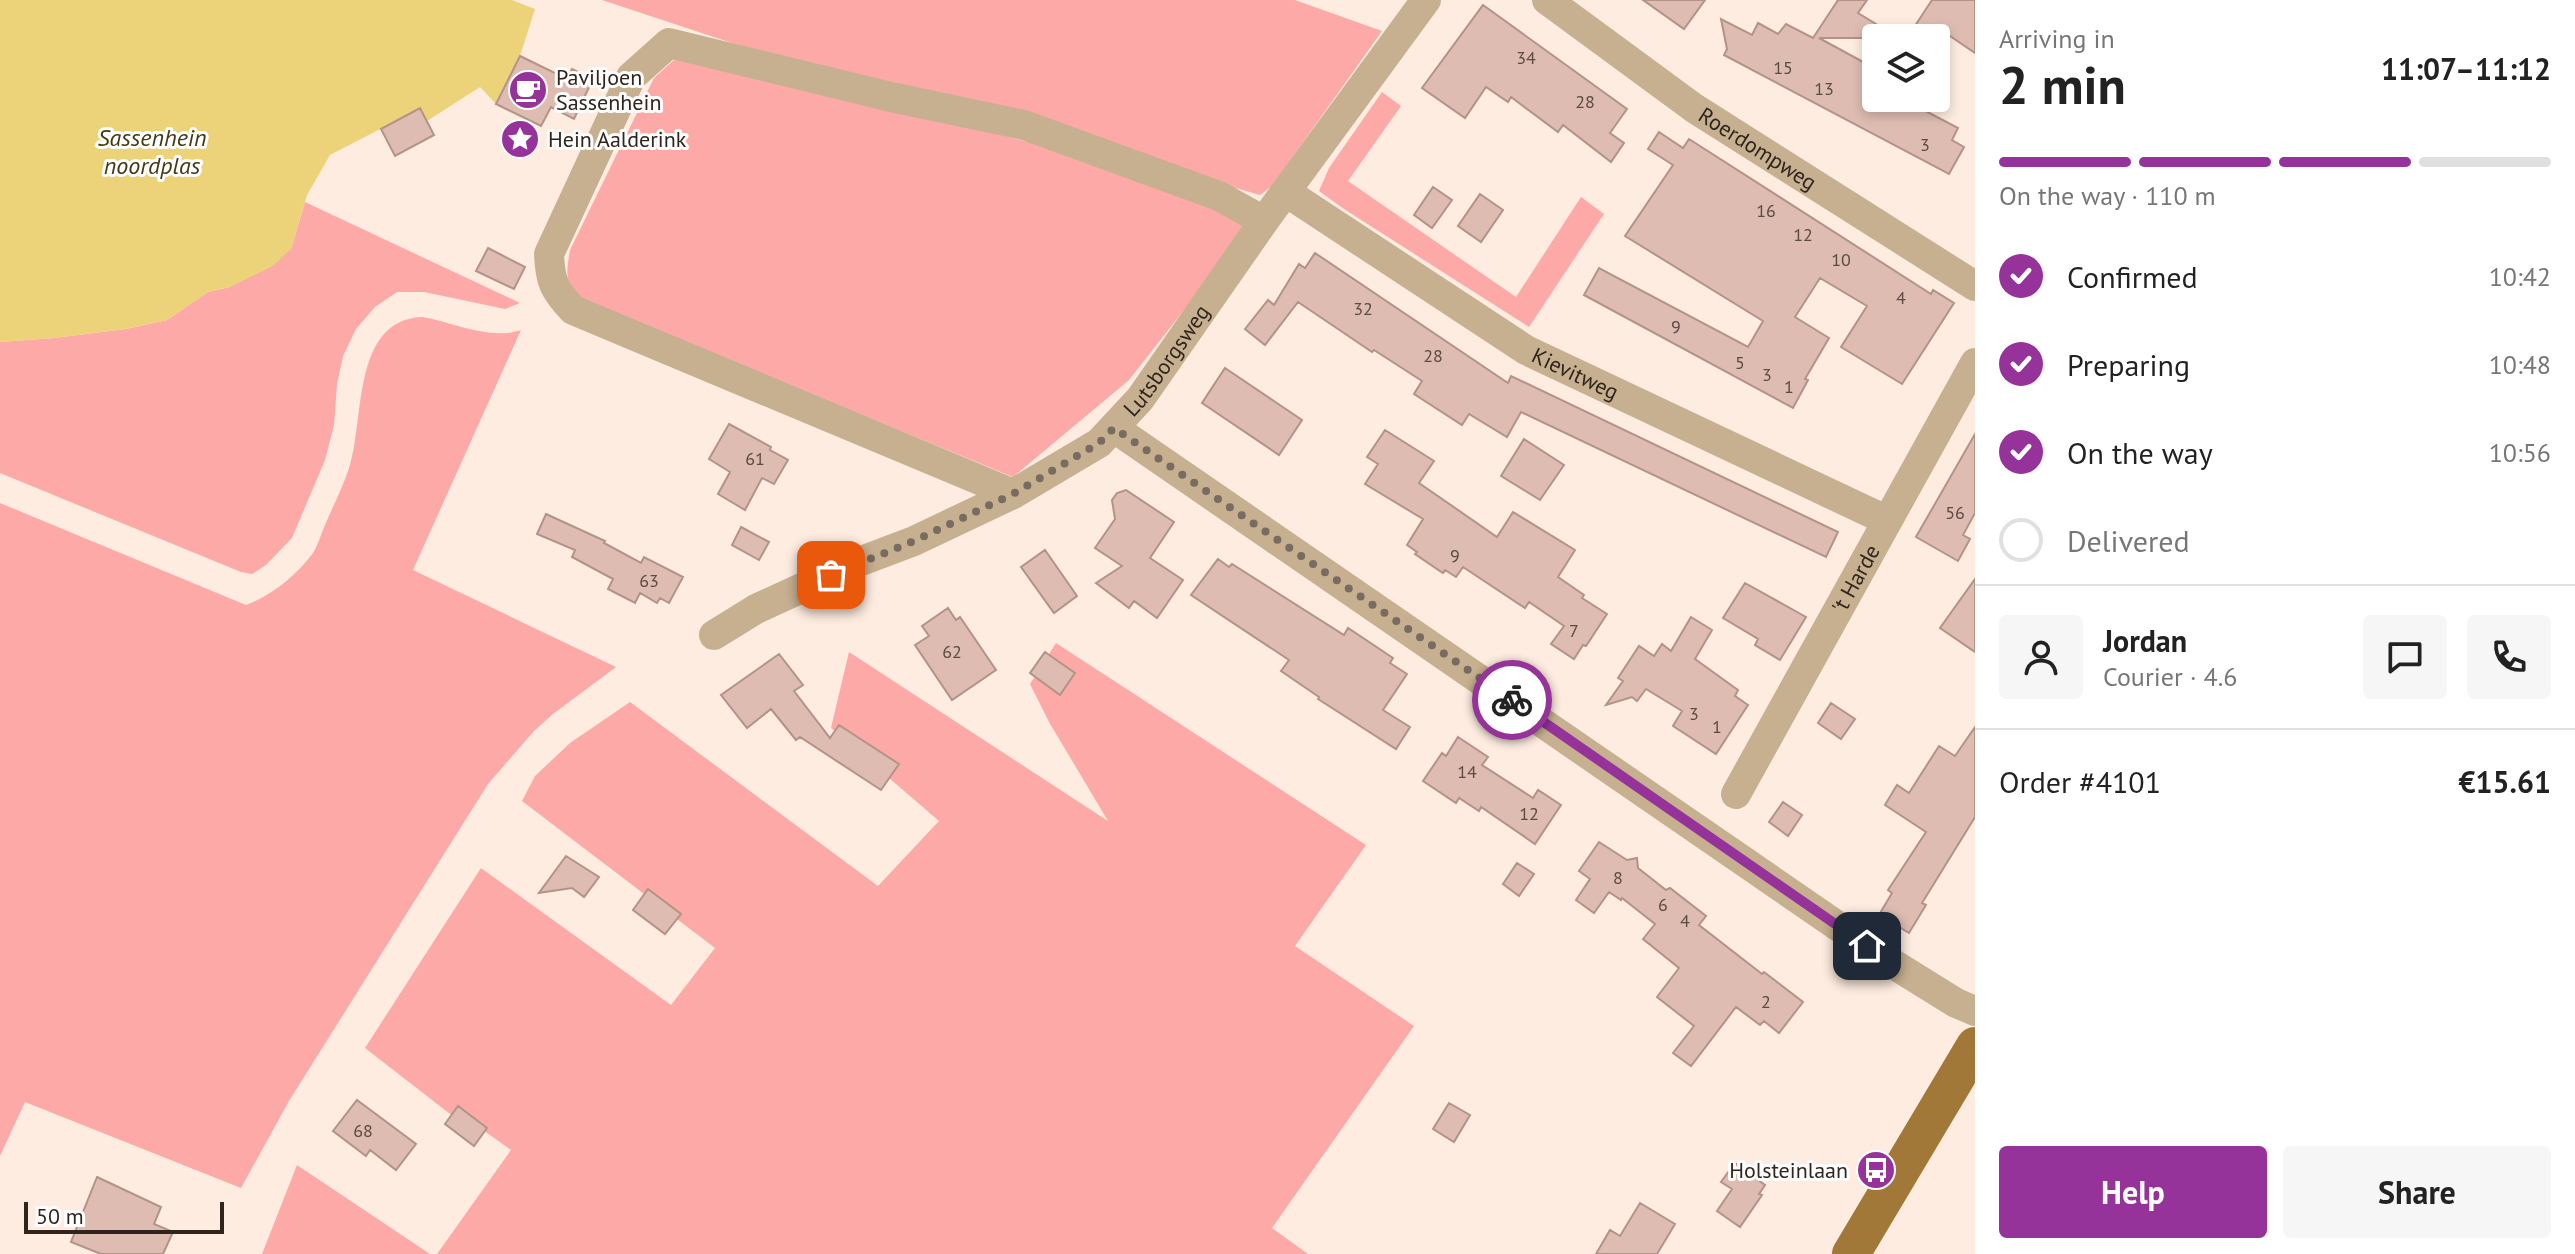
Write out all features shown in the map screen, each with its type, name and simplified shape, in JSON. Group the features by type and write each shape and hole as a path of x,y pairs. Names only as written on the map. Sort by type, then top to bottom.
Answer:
{"main road":[{"path":"1851,1254 1975,1046"}],"street":[{"name":"Lutsborgsweg","path":"714,635 756,609 856,563 914,541 1013,494 1099,443 1140,399 1174,354 1264,221 1426,0"},
{"name":"Roerdompweg","path":"1547,0 1694,108 1975,286"},
{"path":"1013,494 573,310 559,296 550,278 549,254 631,77 669,43 891,97 1024,125 1219,196 1264,221"},
{"name":"Kievitweg","path":"1286,192 1526,350 1886,520"},
{"name":"'t Harde","path":"1736,794 1975,363"},
{"path":"1114,428 1890,962 1956,1003 1975,1011"}],"shaded area":[{"path":"602,0 1295,0 1382,31 1272,186 1260,195 747,48"},
{"path":"676,58 953,122 1114,165 1182,190 1244,225 1191,301 1129,380 1013,477 583,300 572,289 567,272 570,250 654,78"},
{"path":"1382,92 1401,106 1348,181 1516,297 1581,197 1604,214 1529,327 1319,191 1329,168"},
{"path":"305,202 520,303 505,309 424,292 397,292 375,307 356,329 343,356 334,425 325,460 292,538 266,565 252,574 241,572 0,473 0,342 126,329 167,320 208,292 230,287 291,249"},
{"path":"422,317 484,332 521,330 413,570 616,667 534,731 488,784 289,1101 241,1188 25,1102 0,1156 0,503 246,605 283,584 313,553 349,468 360,400 372,354 383,335 399,322"},
{"path":"1056,643 1366,845 1295,946 1414,1026 1272,1228 1308,1254 437,1254 511,1150 459,1113 454,1117 365,1048 481,868 671,1005 715,948 522,801 535,776 570,743 630,702 878,886 939,821 831,728 849,652 1108,821 1030,684"},
{"path":"297,1165 430,1254 262,1254"}],"water":[{"name":"Sassenhein noordplas","path":"0,0 512,0 535,9 520,56 496,104 480,87 427,121 419,109 330,155 307,195 291,249 273,266 230,287 208,292 167,320 126,329 0,342"}],"building":[{"path":"1643,0 1705,0 1684,29"},
{"path":"1838,0 1867,0 1858,13 1876,24 1862,24 1862,38 1819,38 1862,61 1862,112 1928,112 1958,128 1952,140 1964,147 1949,174 1724,55 1727,49 1721,19 1752,35 1758,23 1778,34 1786,24 1813,38"},
{"path":"1932,0 1975,0 1975,53 1950,36 1950,24 1916,24"},
{"path":"1483,5 1627,109 1610,133 1624,143 1611,162 1563,125 1558,132 1511,97 1508,102 1486,87 1465,118 1422,88"},
{"path":"520,56 567,79 572,69 593,79 574,119 551,107 541,126 496,104"},
{"path":"420,108 434,135 395,156 381,129"},
{"path":"1659,132 1683,148 1689,139 1931,294 1933,290 1954,303 1902,384 1841,347 1867,306 1820,278 1795,317 1829,338 1805,379 1808,380 1793,408 1584,295 1599,268 1748,347 1763,321 1625,236 1673,165 1648,149"},
{"path":"1433,187 1452,200 1432,228 1414,215"},
{"path":"1480,194 1503,210 1481,242 1458,226"},
{"path":"488,248 525,267 514,289 476,271"},
{"path":"1315,253 1508,383 1511,376 1838,532 1826,557 1521,412 1507,437 1469,414 1462,425 1414,394 1422,381 1374,350 1372,352 1298,302 1265,345 1245,329 1268,300 1274,305 1299,264 1305,268"},
{"path":"1225,368 1302,420 1279,455 1202,403"},
{"path":"729,424 788,460 774,484 762,478 745,510 718,494 730,472 709,459"},
{"path":"1385,430 1434,461 1419,483 1497,537 1513,512 1575,550 1558,577 1607,614 1574,659 1551,644 1564,626 1529,602 1525,608 1463,567 1456,577 1445,570 1443,573 1407,545 1423,519 1365,484 1378,464 1367,457"},
{"path":"1975,434 1975,513 1963,535 1970,539 1958,561 1916,537"},
{"path":"1524,439 1564,465 1540,500 1501,476"},
{"path":"1126,490 1174,522 1150,558 1183,580 1157,618 1134,601 1129,608 1096,583 1122,566 1095,548 1115,519 1112,500 1117,493"},
{"path":"546,514 605,541 641,563 644,557 683,577 669,603 660,598 657,603 640,593 635,603 608,589 613,579 572,557 575,550 537,534"},
{"path":"741,527 769,542 759,560 732,545"},
{"path":"1045,550 1077,596 1054,613 1021,567"},
{"path":"1218,559 1229,567 1232,564 1344,635 1348,628 1393,658 1390,663 1407,674 1383,710 1410,727 1396,749 1318,699 1281,671 1289,660 1191,595"},
{"path":"1975,579 1975,652 1940,628"},
{"path":"1745,583 1806,617 1780,660 1755,645 1758,639 1723,618"},
{"path":"948,608 956,620 960,617 996,670 952,700 915,645 929,636 922,626"},
{"path":"1691,617 1712,630 1695,659 1738,690 1735,696 1748,705 1716,754 1673,726 1682,711 1646,689 1637,701 1632,697 1606,705 1623,681 1618,678 1639,646 1654,656 1662,644 1671,651"},
{"path":"1045,652 1075,673 1060,695 1030,673"},
{"path":"779,654 803,685 794,691 830,738 839,725 899,764 881,790 800,737 796,740 771,709 747,728 721,695"},
{"path":"1831,703 1855,719 1841,739 1818,723"},
{"path":"1975,727 1975,817 1922,903 1926,905 1909,933 1879,915 1892,893 1888,890 1926,832 1885,805 1897,785 1909,793 1939,746 1955,756"},
{"path":"1458,737 1488,757 1482,765 1533,798 1538,790 1561,805 1535,844 1481,807 1479,811 1459,798 1456,803 1423,781 1442,753 1446,756"},
{"path":"1783,802 1802,815 1788,836 1769,822"},
{"path":"1599,842 1627,860 1637,858 1638,868 1706,916 1699,925 1803,1002 1779,1033 1764,1021 1760,1025 1736,1007 1691,1066 1673,1053 1694,1026 1657,997 1679,968 1643,939 1655,924 1622,898 1609,892 1594,913 1576,900 1590,879 1579,871"},
{"path":"566,856 599,877 584,897 572,888 539,893"},
{"path":"1517,863 1534,874 1519,896 1503,884"},
{"path":"648,889 681,914 665,934 633,910"},
{"path":"357,1100 416,1144 396,1170 370,1150 366,1156 333,1131"},
{"path":"1449,1103 1470,1115 1454,1142 1433,1129"},
{"path":"458,1106 487,1128 474,1146 445,1124"},
{"path":"1735,1163 1765,1185 1759,1194 1762,1195 1740,1227 1717,1211 1732,1189 1721,1182"},
{"path":"97,1177 161,1207 154,1224 173,1232 163,1254 101,1254 71,1242"},
{"path":"1640,1203 1675,1224 1657,1254 1596,1254 1610,1230 1620,1236"}],"way so far":[{"path":"831,575 914,541 1013,494 1099,443 1114,428 1512,700"}],"place":[{"name":"Paviljoen Sassenhein","path":"528,90"},
{"name":"Hein Aalderink","path":"520,139"},
{"name":"Holsteinlaan","path":"1876,1170"}],"route":[{"path":"1512,700 1867,946"}]}
